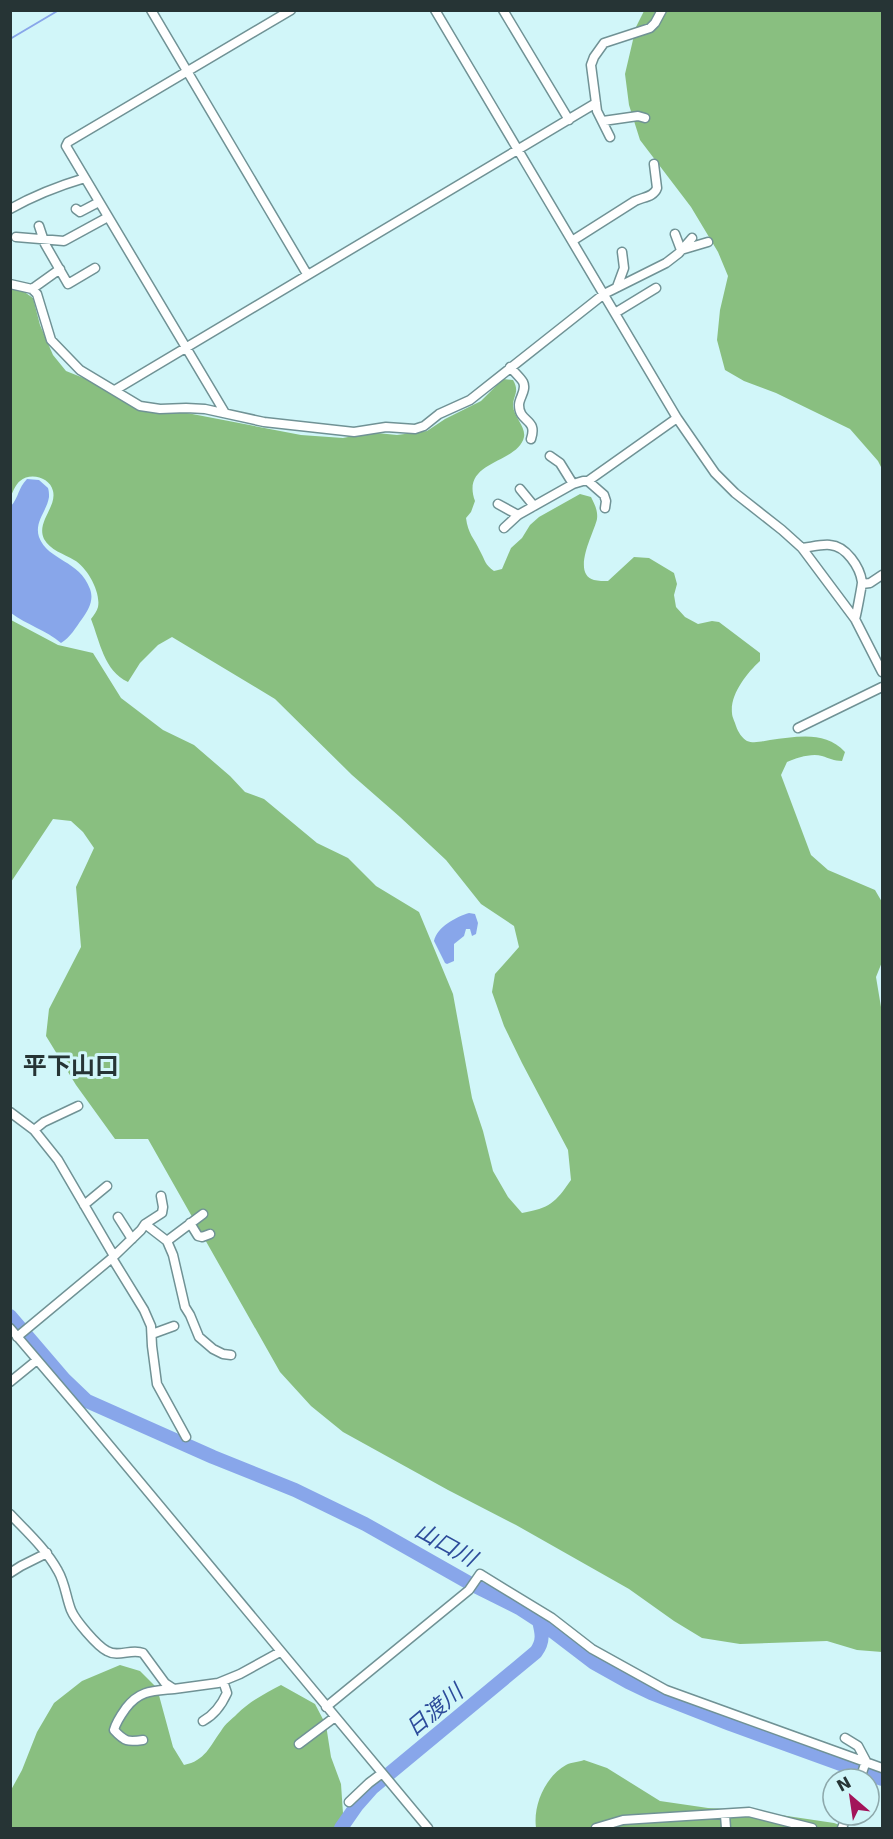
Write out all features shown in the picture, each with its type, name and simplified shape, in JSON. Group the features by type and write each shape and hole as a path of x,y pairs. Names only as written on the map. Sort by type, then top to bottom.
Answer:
{"street":[{"path":"151,10 307,274"},
{"path":"225,413 66,146 68,142 291,10"},
{"path":"435,10 695,446 735,493 802,548 855,619 882,672"},
{"path":"503,10 569,120"},
{"path":"610,137 597,111 591,65 598,49 604,43 650,28 656,23 662,10"},
{"path":"115,390 597,103"},
{"path":"603,121 638,116 645,118"},
{"path":"572,241 635,201 652,195 657,188 654,164"},
{"path":"10,209 40,193 85,178"},
{"path":"76,209 80,212 99,202"},
{"path":"16,237 64,241 108,217"},
{"path":"39,226 68,284 94,268"},
{"path":"675,234 681,250"},
{"path":"10,284 32,289 37,294 51,340 80,370 140,406 159,409 194,408 264,422 354,432 386,427 415,429 470,400 604,294 666,263 692,237"},
{"path":"681,250 708,242"},
{"path":"617,287 624,268 622,252"},
{"path":"32,289 60,269"},
{"path":"615,313 656,288"},
{"path":"510,367 523,382 524,388 519,401 519,409 523,417 533,426 531,439"},
{"path":"588,482 677,418"},
{"path":"550,456 560,464 573,484"},
{"path":"504,528 518,515 573,484 583,481 588,482 604,495 606,501 604,508"},
{"path":"520,489 534,506"},
{"path":"498,504 518,515"},
{"path":"802,548 831,545 843,549 854,562 862,584 855,619"},
{"path":"862,584 870,583 882,574"},
{"path":"798,728 882,687"},
{"path":"34,1130 78,1106"},
{"path":"10,1112 34,1130 58,1160 144,1310 151,1326 157,1384 186,1437"},
{"path":"84,1205 107,1186"},
{"path":"19,1336 113,1257 145,1224 162,1213 161,1196"},
{"path":"167,1241 203,1214"},
{"path":"118,1217 132,1239"},
{"path":"190,1223 198,1236 210,1234"},
{"path":"145,1224 167,1241 173,1255 185,1307 199,1337 223,1354 231,1354"},
{"path":"152,1334 174,1326"},
{"path":"10,1328 81,1410 428,1828"},
{"path":"10,1382 37,1360"},
{"path":"10,1514 47,1553 65,1586 71,1611 95,1642 108,1652 117,1654 138,1651 143,1653 165,1683 174,1689"},
{"path":"10,1573 47,1553"},
{"path":"326,1707 472,1587 480,1574 530,1603 592,1649 666,1690 882,1768"},
{"path":"143,1740 129,1742 121,1738 114,1730 123,1711 134,1698 146,1692 223,1681 280,1652"},
{"path":"203,1721 210,1717 223,1702 227,1693 223,1681"},
{"path":"299,1744 334,1717"},
{"path":"845,1738 858,1746 865,1762 863,1767"},
{"path":"350,1802 369,1783 384,1777"},
{"path":"596,1828 623,1820 749,1812 812,1828"},
{"path":"725,1815 726,1828"}],"green space":[{"path":"644,11 882,11 882,469 878,461 850,429 776,393 744,381 725,370 717,340 720,310 728,276 718,252 691,207 640,140 629,105 625,74 636,27"},
{"path":"11,288 23,291 33,298 40,325 53,355 66,371 86,379 146,412 187,413 301,435 343,438 377,433 397,435 427,431 481,401 503,379 513,380 516,391 513,406 524,437 520,446 512,453 482,470 475,478 473,488 475,501 466,518 470,532 489,567 494,571 502,569 511,548 539,517 580,494 591,497 596,508 597,519 584,561 587,576 594,580 608,581 634,557 649,558 674,573 677,584 674,595 676,607 685,617 698,624 719,622 760,653 760,661 740,684 732,706 733,718 743,738 756,742 800,737 819,738 828,740 845,752 842,761 818,755 795,759 787,762 781,775 811,855 828,870 875,890 882,902 882,962 876,977 882,1010 882,1652 857,1650 827,1641 740,1644 702,1638 629,1589 343,1432 311,1406 280,1372 148,1139 115,1139 76,1085 46,1036 49,1009 81,947 76,887 94,848 83,832 71,821 53,819 11,882 11,620 58,645 93,653 121,698 163,730 194,745 245,792 264,799 317,843 348,858 376,886 419,912 453,994 472,1098 493,1171 508,1197 522,1213 551,1203 571,1180 568,1150 504,1026 492,992 495,974 519,947 514,926 481,904 446,860 352,775 275,699 172,637 158,645 140,663 128,682 113,671 100,646 91,619 98,609 97,594 92,581 79,563 53,549 44,539 42,533 44,521 53,497 51,486 39,477 24,478 11,496"},
{"path":"120,1665 140,1671 157,1688 173,1747 184,1765 202,1756 224,1726 242,1709 281,1685 315,1704 326,1725 331,1757 341,1784 344,1828 11,1828 11,1790 22,1770 37,1732 54,1703 82,1681"},
{"path":"584,1760 607,1768 660,1801 708,1808 747,1810 821,1821 821,1827 848,1828 536,1828 536,1810 546,1784 559,1770 570,1763"}],"water":[{"path":"27,479 39,480 48,488 48,502 38,526 39,537 43,545 79,572 91,593 87,612 61,643 11,613 11,506"},
{"path":"469,913 475,914 478,923 476,934 472,936 470,929 466,929 464,936 454,944 454,961 447,964 434,941 436,936 448,923"}],"waterway":[{"path":"10,39 59,10"},
{"name":"山口川","path":"10,1316 64,1379 87,1401 213,1457 295,1490 365,1524 471,1584 519,1608 594,1663 651,1693 882,1779"},
{"name":"日渡川","path":"341,1828 372,1788 536,1652 542,1637 539,1621"}],"district":[{"name":"平下山口","path":"71,1066"}]}
